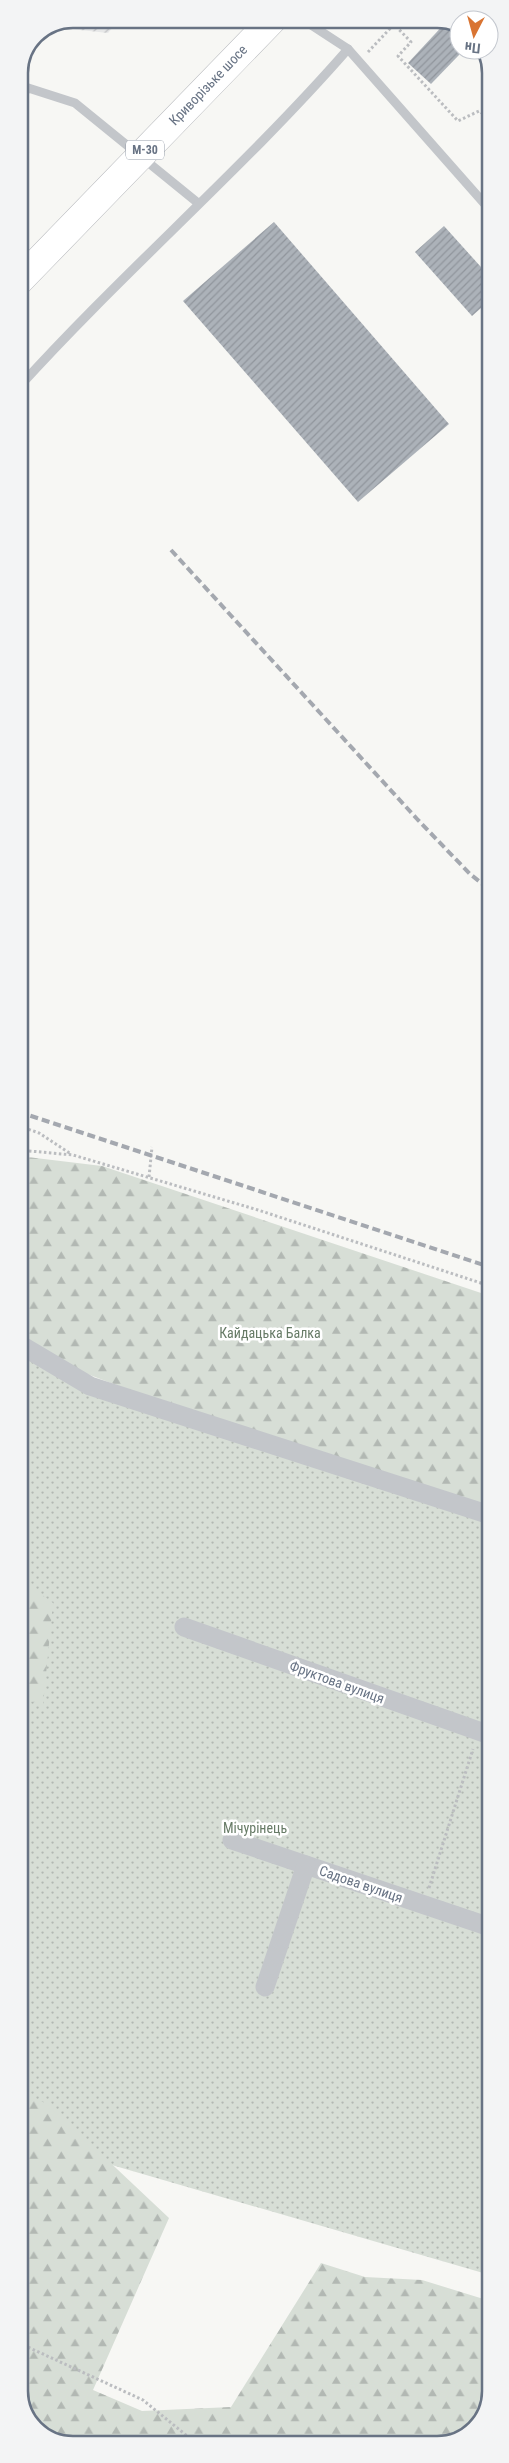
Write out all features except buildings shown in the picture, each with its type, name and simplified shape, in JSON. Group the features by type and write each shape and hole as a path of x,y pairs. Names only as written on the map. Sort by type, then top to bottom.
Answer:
{"highway":[{"name":"Криворізьке шосе","path":"28,272 264,28"}],"street":[{"path":"28,1349 90,1386 482,1512"},
{"name":"Фруктова вулиця","path":"184,1626 482,1732"},
{"name":"Садова вулиця","path":"232,1840 482,1924"},
{"path":"265,1988 306,1865"}],"lane":[{"path":"316,28 348,49 482,201"},
{"path":"28,377 77,323 312,91 348,49"},
{"path":"28,88 75,103 198,203"}],"path":[{"path":"359,61 390,28"},
{"path":"398,28 411,42 398,56 458,122 479,111 482,113"},
{"path":"28,1130 39,1134 73,1155"},
{"path":"149,1177 152,1147"},
{"path":"28,1151 73,1155 149,1177 258,1210 482,1283"},
{"path":"423,1904 482,1739"},
{"path":"28,2347 143,2400 186,2435"}],"shaded area":[{"path":"63,28 112,28 108,33"}],"green space":[{"name":"Кайдацька Балка","path":"28,1157 102,1166 482,1293 482,1509 240,1433 59,1363 28,1348"},
{"name":"Мічурінець","path":"28,1349 86,1384 482,1515 482,2273 28,2141"},
{"path":"28,1585 53,1603 43,1705 28,1700"},
{"path":"28,2096 48,2104 169,2218 93,2390 142,2411 231,2407 321,2263 365,2277 422,2280 482,2299 481,2399 470,2420 456,2431 436,2436 70,2435 56,2432 39,2420 30,2405 28,2396"}],"railway":[{"path":"171,550 418,820 470,874 482,884"},
{"path":"28,1115 482,1264"}]}
